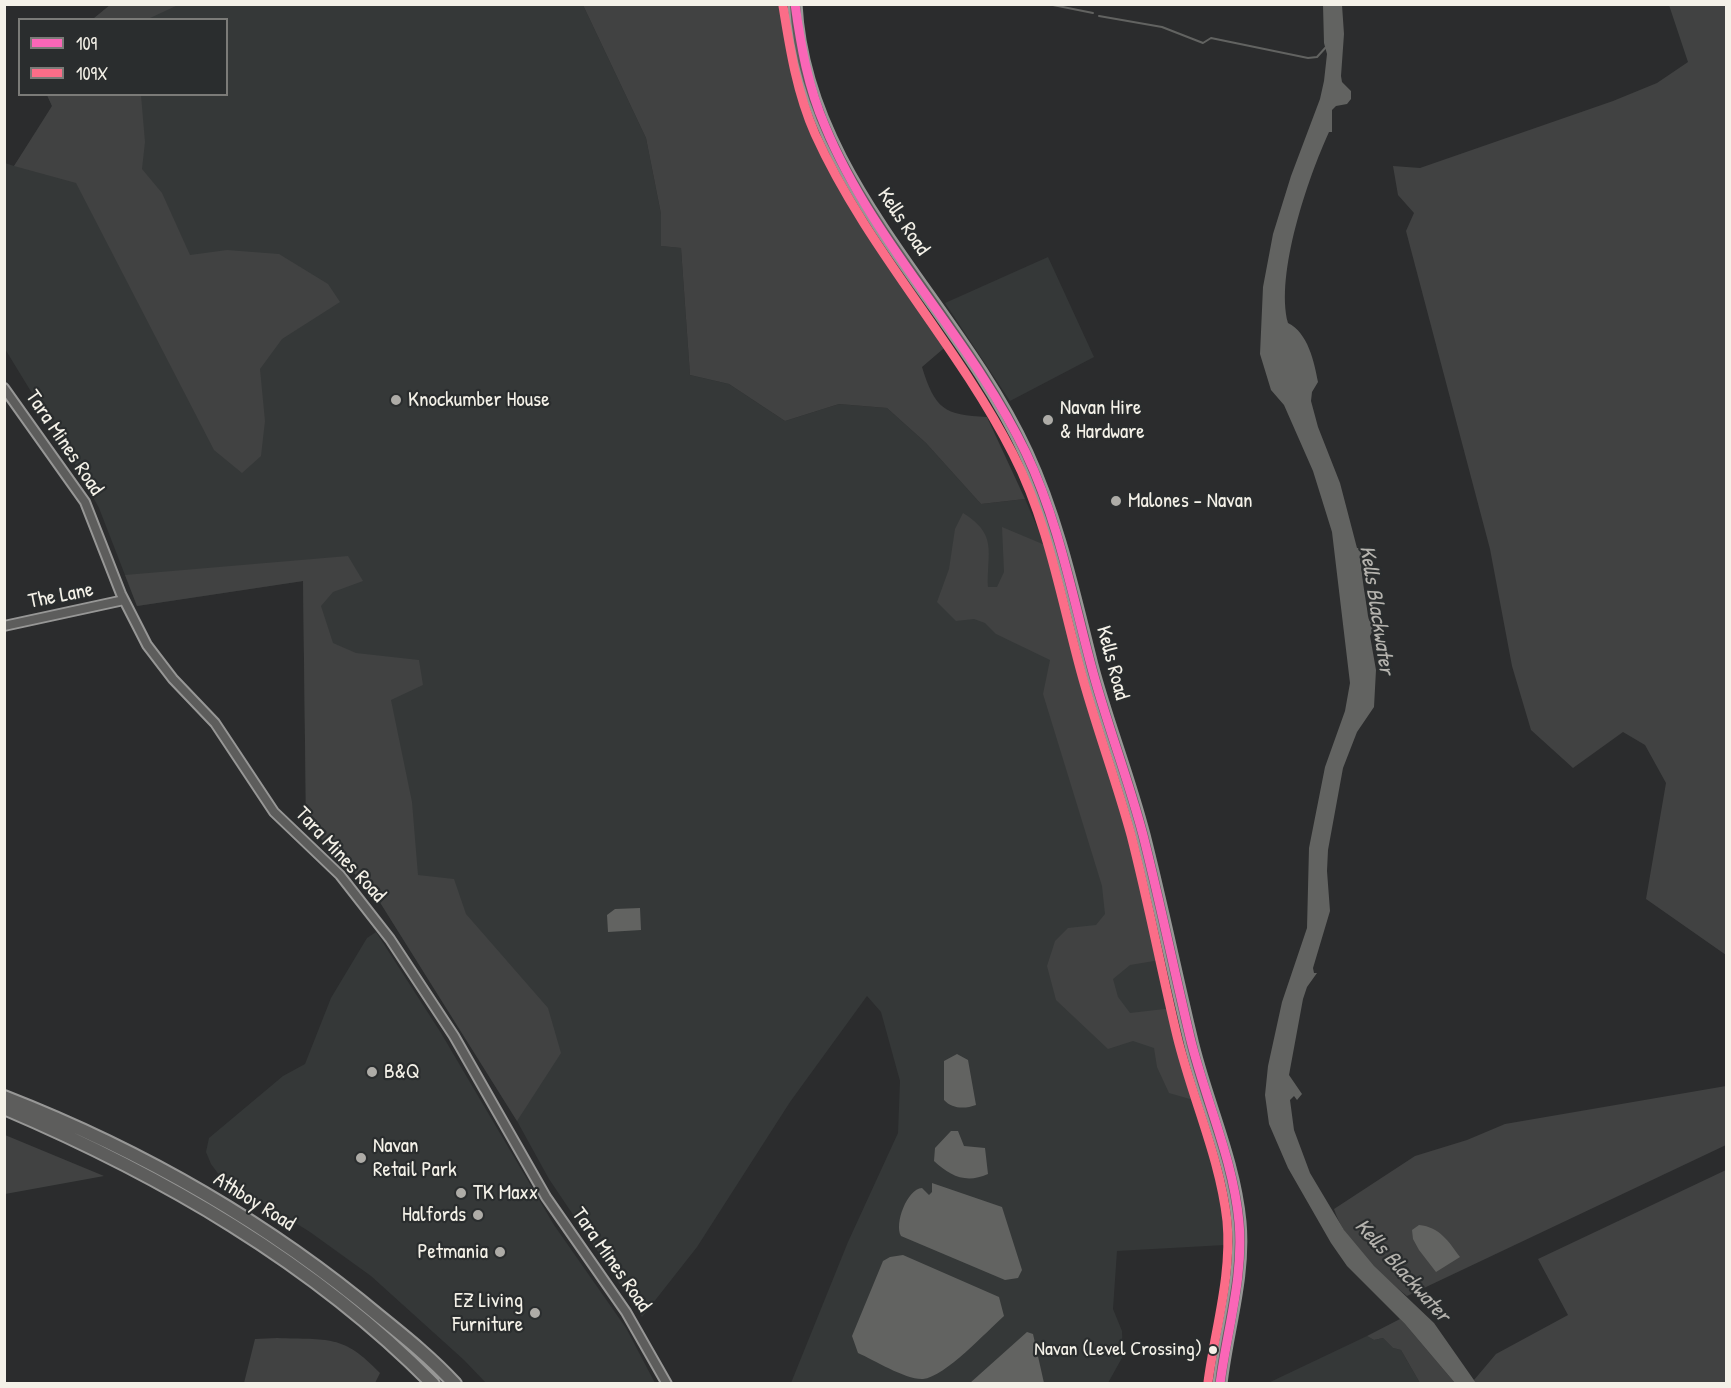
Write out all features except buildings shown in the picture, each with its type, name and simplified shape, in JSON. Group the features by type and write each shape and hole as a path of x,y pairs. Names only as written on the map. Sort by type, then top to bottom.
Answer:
{"main road":[{"name":"Kells Road","path":"795,4 802,62 826,132 864,199 1005,412 1026,453 1059,546 1091,664 1143,835 1197,1067 1222,1144 1237,1205 1238,1272 1220,1383"},
{"name":"Athboy Road","path":"4,1097 104,1139 226,1206 294,1250 354,1294 455,1383"},
{"name":"Athboy Road","path":"4,1108 86,1143 149,1176 256,1240 341,1300 433,1383"}],"street":[{"name":"Tara Mines Road","path":"4,388 81,496 124,600 151,651 215,723 274,812 340,875 390,939 454,1036 546,1197 626,1312 667,1383"},
{"name":"The Lane","path":"4,626 124,600"}],"shaded area":[{"path":"110,4 178,5 150,18 94,18"},
{"path":"110,5 583,5 646,138 661,214 661,246 681,248 690,375 729,384 785,421 839,404 887,408 926,443 981,504 1025,499 1045,545 1111,763 1224,1199 1225,1245 1117,1251 1113,1309 1122,1331 1123,1356 1108,1383 791,1383 848,1242 898,1133 900,1081 881,1012 867,996 790,1102 697,1247 642,1317 549,1179 517,1121 376,896 306,823 303,581 137,606 99,508 68,452 5,349 5,163 14,166 44,122 52,106 47,96 228,96 228,18 94,18"},
{"path":"583,5 785,5 791,60 831,163 950,343 922,367 932,392 943,407 951,411 987,417 1025,499 981,504 926,443 887,408 839,404 785,421 729,384 690,375 681,248 661,246 661,214 646,138"},
{"path":"1323,5 1342,5 1344,34 1341,76 1342,82 1351,91 1351,99 1347,104 1336,106 1332,110 1332,132 1329,132 1312,174 1296,226 1286,279 1285,303 1288,323 1301,333 1312,357 1318,382 1312,392 1311,401 1318,427 1340,483 1357,548 1364,561 1361,563 1362,576 1369,618 1374,628 1370,636 1376,670 1374,707 1357,732 1343,768 1328,850 1330,911 1313,968 1314,973 1317,973 1307,987 1303,999 1289,1075 1302,1094 1297,1100 1294,1096 1290,1100 1294,1130 1310,1173 1344,1230 1374,1266 1434,1323 1476,1383 1455,1383 1405,1324 1347,1266 1331,1243 1288,1168 1269,1124 1265,1095 1268,1066 1282,1002 1307,928 1309,848 1325,767 1345,711 1350,683 1332,532 1313,471 1284,405 1271,390 1260,354 1263,287 1273,234 1291,176 1320,99 1324,81 1327,54 1324,43"},
{"path":"1669,5 1726,5 1726,955 1646,899 1666,783 1645,745 1623,732 1573,768 1531,730 1512,666 1490,549 1406,231 1414,213 1398,195 1393,166 1420,168 1613,101 1657,83 1688,62"},
{"path":"47,96 141,96 145,142 142,169 162,193 190,255 227,250 279,254 328,284 340,302 282,339 260,369 265,421 261,456 242,473 214,450 76,183 14,166 52,106"},
{"path":"1048,257 1094,357 1010,401 945,303"},
{"path":"963,513 982,529 986,537 989,554 988,587 997,587 1004,572 1002,527 1045,545 1111,763 1160,960 1130,965 1113,979 1118,997 1130,1013 1173,1008 1197,1101 1169,1093 1157,1067 1154,1048 1133,1041 1108,1049 1056,1000 1047,966 1055,941 1068,928 1096,925 1105,914 1102,886 1043,694 1050,660 996,634 985,623 974,619 956,621 937,602 949,569 955,529"},
{"path":"348,556 363,581 333,592 321,606 333,643 356,653 419,660 423,685 391,700 412,802 418,875 454,879 466,914 548,1008 561,1053 517,1121 376,896 306,823 303,581 137,606 125,575"},
{"path":"640,908 641,930 608,932 607,915 615,909"},
{"name":"Navan Retail Park","path":"376,932 441,1033 554,1225 626,1328 655,1383 486,1383 464,1360 371,1276 310,1232 220,1176 211,1164 206,1152 209,1138 283,1076 305,1064 331,998 367,938"},
{"path":"957,1054 968,1060 976,1105 959,1107 944,1100 944,1061"},
{"path":"1726,1086 1726,1145 1407,1296 1375,1268 1355,1246 1339,1222 1334,1209 1415,1156 1467,1140 1505,1124"},
{"path":"951,1131 958,1131 964,1146 985,1148 988,1174 973,1178 959,1177 946,1171 934,1161 935,1148"},
{"path":"5,1135 104,1176 5,1194"},
{"path":"1726,1170 1726,1383 1476,1384 1474,1380 1496,1354 1568,1315 1538,1259"},
{"path":"932,1183 1002,1207 1022,1270 1018,1278 1005,1280 901,1236 899,1224 907,1200 911,1194 922,1188 929,1195 932,1192"},
{"path":"1419,1225 1438,1232 1460,1257 1436,1272 1413,1239 1412,1230"},
{"path":"903,1255 999,1297 1004,1316 954,1362 923,1379 899,1373 858,1353 852,1336 883,1261 890,1257"},
{"path":"1400,1319 1455,1383 1420,1383 1401,1350 1393,1348 1383,1338 1374,1340 1367,1336"},
{"path":"1027,1332 1033,1334 1044,1383 970,1383"},
{"path":"1367,1336 1374,1340 1383,1338 1393,1348 1401,1350 1420,1383 1266,1384"},
{"path":"255,1339 322,1340 345,1345 367,1360 380,1373 375,1383 244,1383"}],"waterway":[{"path":"1053,5 1093,13"},
{"path":"1099,16 1162,27 1203,43 1211,38 1308,58 1317,57 1327,46"}],"transit line":[{"name":"109","path":"795,4 814,97 845,170 869,211 1004,411 1037,478 1056,531 1097,686 1143,835 1190,1037 1225,1152 1236,1198 1240,1242 1239,1262 1220,1384"},
{"name":"109X","path":"783,6 791,55 815,134 860,217 990,413 1025,480 1045,534 1087,693 1131,835 1177,1036 1212,1151 1223,1198 1227,1221 1227,1261 1208,1382"}],"place":[{"name":"Knockumber House","path":"396,400"},
{"name":"Navan Hire & Hardware","path":"1048,420"},
{"name":"Malones - Navan","path":"1116,501"},
{"name":"B&Q","path":"372,1072"},
{"name":"Navan Retail Park","path":"361,1158"},
{"name":"TK Maxx","path":"461,1193"},
{"name":"Halfords","path":"478,1215"},
{"name":"Petmania","path":"500,1252"},
{"name":"EZ Living Furniture","path":"535,1313"},
{"name":"Navan (Level Crossing)","path":"1213,1350"}],"water label":[{"name":"Kells Blackwater","path":"1376,610"},
{"name":"Kells Blackwater","path":"1402,1271"}]}
